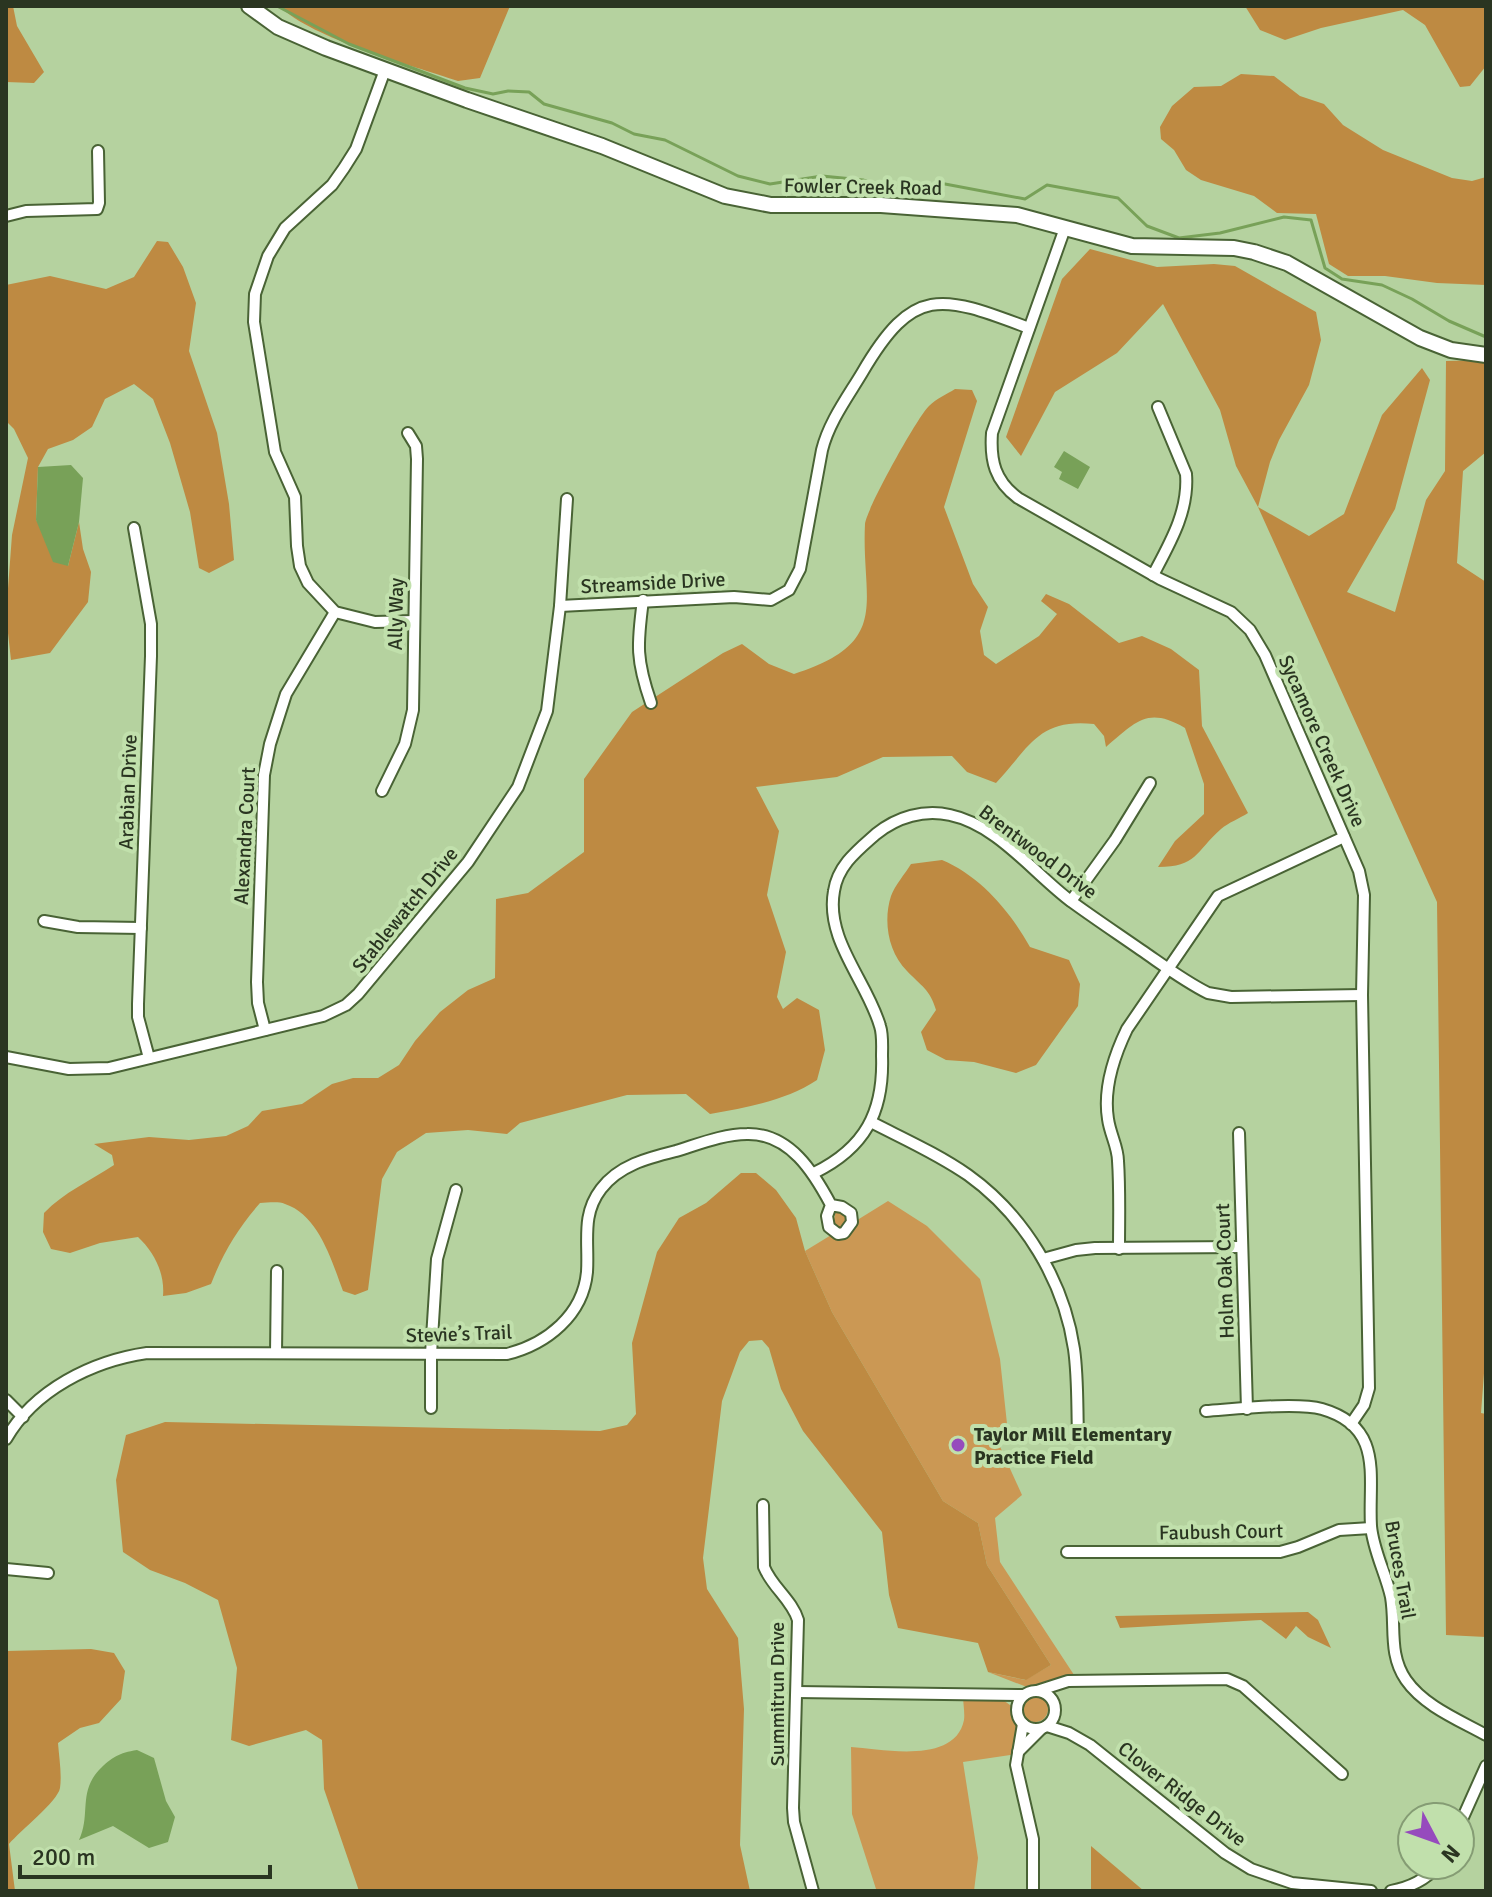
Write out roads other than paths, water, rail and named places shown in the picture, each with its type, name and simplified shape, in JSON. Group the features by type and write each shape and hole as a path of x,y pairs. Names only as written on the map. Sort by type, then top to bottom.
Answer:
{"main road":[{"name":"Fowler Creek Road","path":"249,6 278,27 385,70 602,146 703,188 744,201 771,205 870,205 968,210 1017,215 1132,246 1234,248 1254,252 1287,263 1420,338 1451,350 1486,355"}],"street":[{"path":"385,70 356,149 332,185 295,218 277,241 261,271 253,308 275,452 295,497 300,566 313,591 335,612 375,622 414,621"},
{"path":"6,216 26,211 97,209 98,151"},
{"name":"Sycamore Creek Drive","path":"1065,228 992,433 990,455 1000,482 1018,498 1153,575 1231,612 1250,630 1265,655 1359,871 1364,895 1362,995 1369,1388 1364,1405 1351,1424"},
{"name":"Streamside Drive","path":"560,606 734,597 766,601 781,597 789,590 800,569 822,450 829,430 881,340 906,316 924,307 949,303 1029,328"},
{"path":"1153,575 1181,514 1187,484 1186,474 1158,407"},
{"name":"Ally Way","path":"382,791 398,762 411,725 417,459 416,446 408,433"},
{"name":"Stablewatch Drive","path":"6,1057 69,1069 109,1068 323,1016 346,1005 370,982 468,862 518,787 547,711 560,606 567,499"},
{"name":"Arabian Drive","path":"134,528 151,624 138,1017 149,1058"},
{"path":"643,600 638,635 639,669 651,703"},
{"name":"Alexandra Court","path":"265,1030 258,1003 257,982 264,775 286,694 335,612"},
{"path":"1071,901 1115,840 1150,783"},
{"name":"Brentwood Drive","path":"814,1173 844,1155 857,1143 871,1122 882,1085 881,1028 841,944 832,915 834,889 841,868 882,830 904,817 940,812 968,818 991,833 1071,901 1196,987 1217,996 1362,995"},
{"path":"1119,1249 1118,1158 1108,1119 1108,1084 1117,1050 1127,1029 1218,896 1344,837"},
{"path":"44,921 78,927 141,928"},
{"path":"871,1122 970,1176 1009,1212 1043,1259 1067,1314 1074,1348 1078,1435"},
{"name":"Holm Oak Court","path":"1239,1133 1247,1409"},
{"name":"Stevie’s Trail","path":"6,1439 39,1401 77,1374 124,1356 147,1353 507,1354 534,1345 559,1327 575,1307 587,1272 586,1228 590,1209 606,1183 622,1170 641,1161 726,1137 747,1134 764,1136 791,1149 814,1173 831,1205"},
{"path":"431,1408 437,1259 456,1190"},
{"path":"1043,1259 1076,1250 1242,1247"},
{"path":"276,1353 277,1271"},
{"path":"6,1400 23,1417"},
{"path":"1206,1411 1314,1407 1351,1424"},
{"name":"Bruces Trail","path":"1351,1424 1364,1440 1372,1461 1371,1528 1391,1598 1393,1650 1405,1679 1427,1701 1486,1735"},
{"name":"Summitrun Drive","path":"763,1505 764,1567 798,1620 794,1822 813,1891"},
{"name":"Faubush Court","path":"1067,1552 1280,1552 1339,1530 1371,1528"},
{"path":"6,1569 48,1573"},
{"path":"797,1692 1024,1695 1068,1681 1227,1679 1235,1681 1342,1774"},
{"path":"1017,1754 1055,1715 1054,1705 1068,1681"},
{"name":"Clover Ridge Drive","path":"1037,1691 1049,1696 1069,1733"},
{"path":"996,1695 1017,1710 1023,1724 1016,1765 1033,1839 1033,1891"},
{"path":"1017,1710 1024,1695"},
{"name":"Clover Ridge Drive","path":"1023,1724 1035,1730 1044,1727 1069,1733 1090,1745 1225,1853 1251,1869 1292,1883 1371,1891"},
{"path":"1470,1801 1486,1766"},
{"path":"1391,1891 1420,1881"}],"waterway":[{"path":"277,6 349,44 465,88 493,94 529,92 544,104 612,123 634,134 665,140 738,176 770,184 822,176 863,180 884,188 905,183 945,184 1025,199 1047,185 1118,198 1147,226 1179,238 1220,233 1284,217 1311,220 1325,268 1342,279 1382,285 1486,337"}],"place":[{"name":"Taylor Mill Elementary Practice Field","path":"958,1445"}]}
